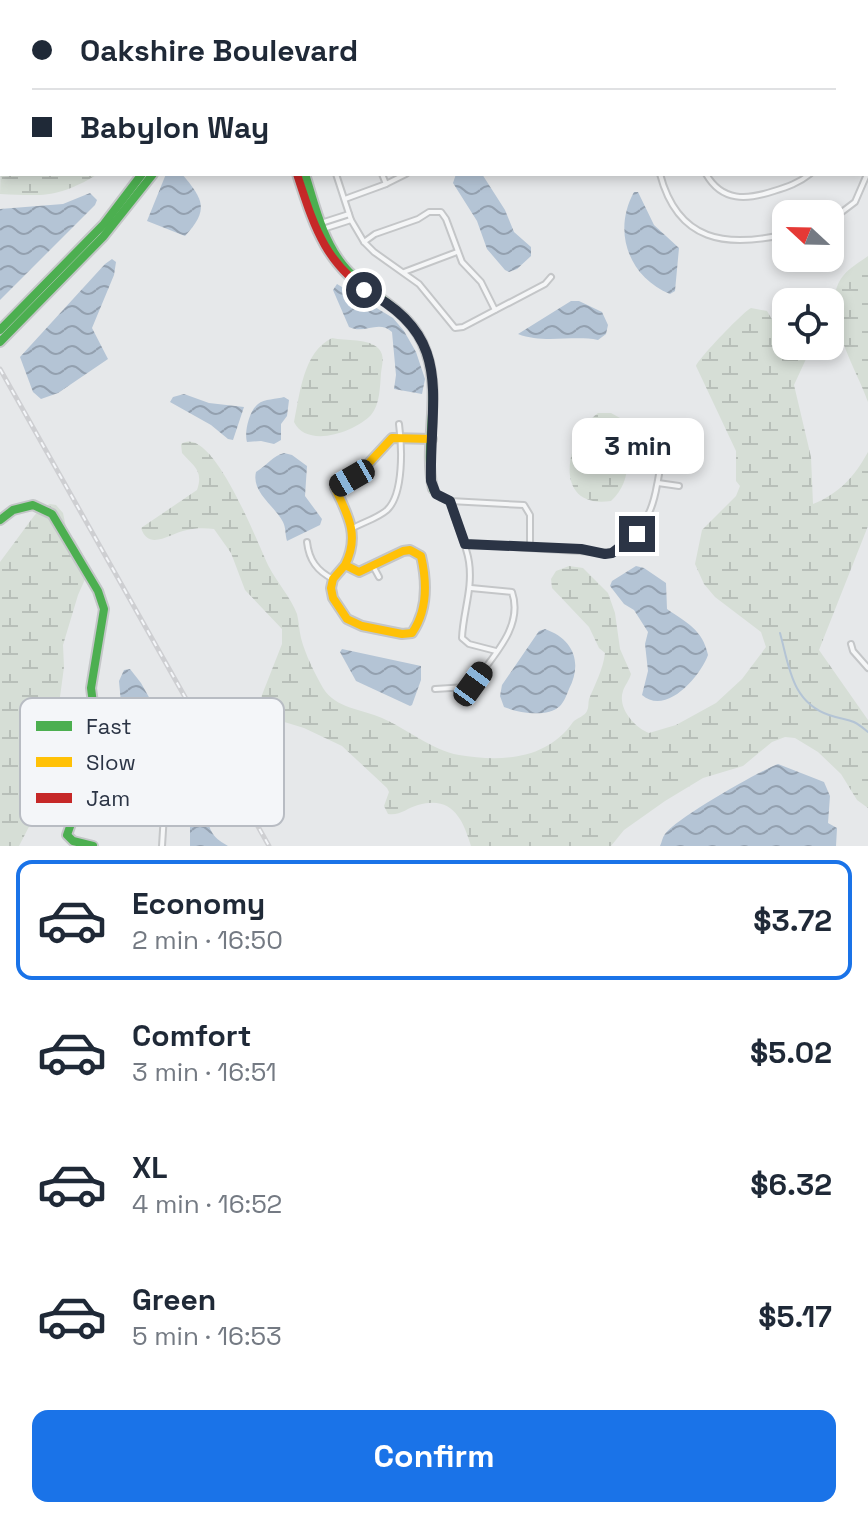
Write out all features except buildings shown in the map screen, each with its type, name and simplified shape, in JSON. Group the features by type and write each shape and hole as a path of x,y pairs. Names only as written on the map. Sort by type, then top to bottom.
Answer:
{"street":[{"path":"298,176 320,227 343,265 404,316 420,338 430,361 434,388 430,472 433,489 441,498 450,501 524,505 530,515 530,547"},
{"path":"306,176 320,227"},
{"path":"337,176 350,217 364,242 432,298 455,328 463,327 545,284 551,277"},
{"path":"383,176 386,184"},
{"path":"345,199 402,176"},
{"path":"661,176 679,215 707,235 721,240 753,242 772,237"},
{"path":"707,176 723,193 736,198 757,197 797,183 807,176"},
{"path":"844,210 855,202 866,176"},
{"path":"0,330 91,238 141,181"},
{"path":"0,342 103,237 141,181"},
{"path":"364,242 375,234 435,210 441,212 462,262 481,282 496,310"},
{"path":"320,227 350,217"},
{"path":"404,272 457,252"},
{"path":"353,528 386,511 394,501 398,489 399,424"},
{"path":"345,565 359,572 410,550 421,556 426,582 419,620 412,633 362,626 347,619 333,598 333,579 352,553 353,528 335,488 367,465 386,442 401,438 432,439"},
{"path":"465,544 612,553 643,526 667,447"},
{"path":"658,483 679,486"},
{"path":"450,501 469,558 471,588 462,638 469,644 496,651"},
{"path":"0,520 23,506 47,509 59,522 102,600 104,621 91,688 92,698"},
{"path":"307,542 315,565 321,573 333,579"},
{"path":"373,566 379,577"},
{"path":"435,689 473,684 510,632 514,620 512,592 471,588"},
{"path":"851,644 853,651 868,668"},
{"path":"70,826 67,835 73,841 93,846"},
{"path":"162,846 163,826"}],"green space":[{"path":"1,176 94,176 72,188 51,194 0,194"},
{"path":"868,256 868,402 844,344 844,288 837,288 851,268"},
{"path":"751,308 767,311 772,319 772,360 806,360 794,385 811,457 813,504 845,483 868,452 868,526 819,650 868,720 868,808 857,800 841,774 818,752 795,738 785,737 772,742 743,766 703,778 665,801 624,830 611,846 471,846 460,819 448,806 430,803 388,814 384,806 389,792 387,788 342,746 284,722 284,698 261,698 282,644 282,629 245,590 231,553 214,529 190,529 155,540 149,539 141,528 197,490 198,473 182,453 181,444 193,442 220,467 232,489 269,567 297,614 305,651 328,695 439,749 475,757 507,758 537,751 562,735 587,711 605,653 599,648 589,627 552,588 551,579 556,571 569,566 583,568 608,593 615,613 620,649 631,674 622,697 625,710 638,727 649,733 676,725 716,703 742,679 766,647 761,632 715,597 704,584 695,564 702,530 736,496 740,486 736,481 736,451 696,366 722,335"},
{"path":"332,338 363,341 379,349 383,361 378,401 371,415 354,427 331,435 309,435 294,422 301,387 315,353"},
{"path":"598,413 611,413 620,418 627,451 624,483 611,501 592,501 579,494 572,483 572,454 578,438"},
{"path":"56,505 63,513 67,532 75,540 90,568 63,645 60,698 20,698 20,826 29,826 19,846 0,846 0,562 41,508"}],"water":[{"path":"165,176 184,176 201,205 193,227 185,236 147,221"},
{"path":"455,176 483,176 505,210 514,232 531,247 531,256 517,269 505,270 487,249 477,221 453,183"},
{"path":"634,192 638,192 654,225 679,248 675,291 670,294 644,277 628,252 625,222"},
{"path":"90,193 97,200 95,205 0,300 0,209 63,204"},
{"path":"112,259 116,262 114,275 92,328 108,359 58,393 41,399 33,392 20,357"},
{"path":"337,284 393,318 404,331 416,352 425,379 422,394 394,389 396,375 392,332 382,327 349,327 333,290"},
{"path":"571,301 579,301 602,312 608,325 606,334 598,340 538,338 518,334"},
{"path":"184,394 209,403 244,407 233,440 170,402 173,397"},
{"path":"284,397 289,400 287,416 281,424 281,440 274,444 247,442 248,422 255,407 264,401"},
{"path":"284,453 307,466 305,496 322,519 320,525 287,541 283,522 260,492 255,479 256,472"},
{"path":"636,566 666,583 667,609 698,633 708,655 690,683 661,701 642,695 648,671 645,644 648,632 634,610 624,604 610,586 612,581"},
{"path":"545,629 563,639 573,653 575,670 564,700 554,710 541,713 504,707 500,696 502,685 539,631"},
{"path":"342,649 421,666 421,680 412,705 356,681 340,652"},
{"path":"130,669 149,698 121,698 119,681 124,670"},
{"path":"778,764 824,782 830,796 828,823 837,828 836,846 660,846 665,834 685,817"},
{"path":"190,826 209,826 213,834 228,846 190,846"}],"waterway":[{"path":"780,633 789,670 799,692 816,709 853,721 868,732"}],"railway":[{"path":"0,369 186,698"},
{"path":"258,826 269,846"}],"traffic: fast":[{"path":"0,330 104,224 140,176"},
{"path":"0,342 103,237 151,176"},
{"path":"306,176 320,221 343,265 406,319 422,342 432,378 430,471 433,489"},
{"path":"0,520 13,510 33,505 52,514 98,591 104,609 91,688 92,698"},
{"path":"70,826 67,835 73,841 93,846"}],"traffic: slow":[{"path":"345,565 333,579 331,588 333,598 347,619 362,626 412,633 421,615 425,596 421,556 410,550 403,551 359,572 345,565 352,535 335,488 367,465 392,438 432,439"}],"traffic: jam":[{"path":"298,176 324,243 344,271 374,295"}],"route":[{"path":"364,290 390,304 404,316 420,338 430,361 434,388 431,481 436,494 450,501 465,544 581,549 605,554 612,553 637,534"}]}
